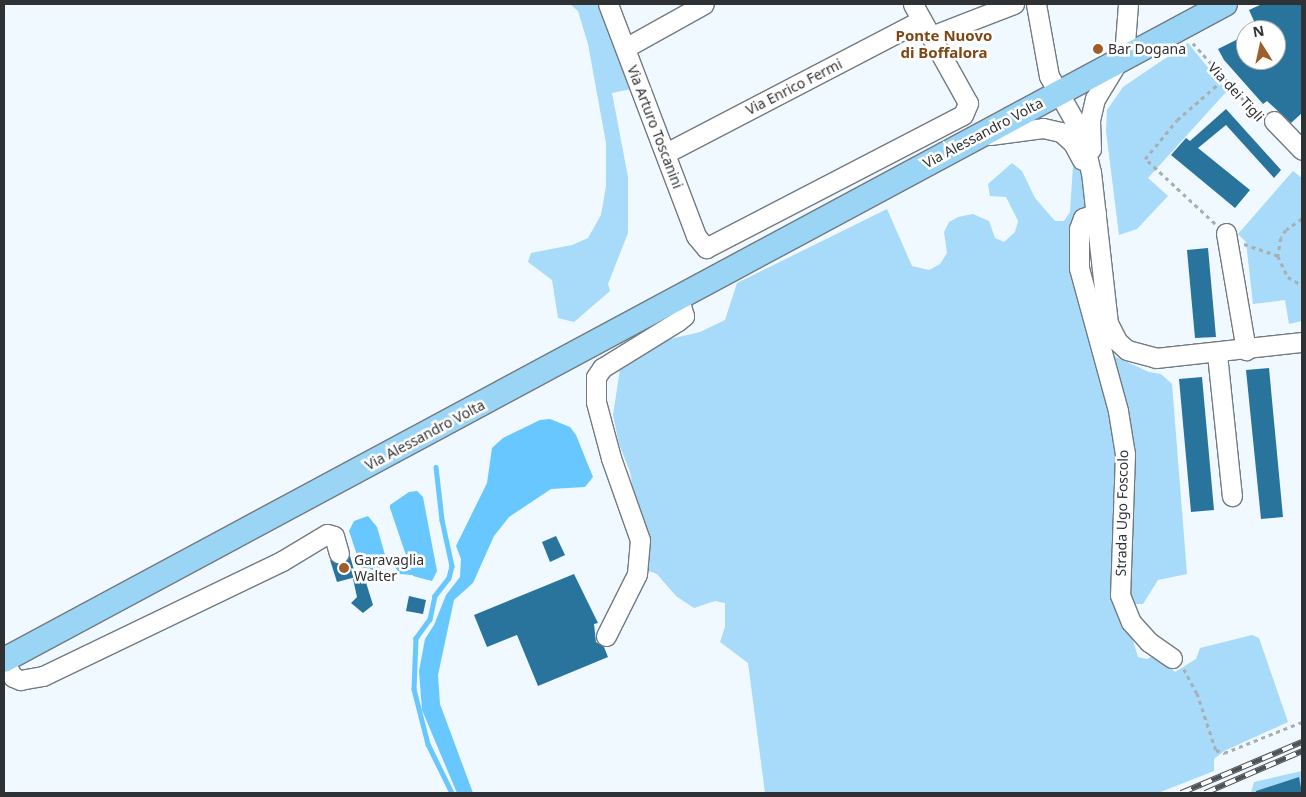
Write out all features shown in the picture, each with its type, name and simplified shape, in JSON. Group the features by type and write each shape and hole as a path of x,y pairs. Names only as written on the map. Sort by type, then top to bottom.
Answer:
{"main road":[{"name":"Via Alessandro Volta","path":"4,660 679,299 1122,57 1225,4"}],"street":[{"name":"Via Arturo Toscanini","path":"608,4 696,236 706,248"},
{"path":"625,48 704,4"},
{"name":"Via Enrico Fermi","path":"666,153 922,20 1014,4"},
{"path":"1036,4 1049,76 1082,134 1091,172"},
{"path":"1128,4 1122,57 1095,99 1090,120 1091,172 1108,323 1117,340 1127,350 1143,356 1217,354 1302,342"},
{"name":"Via Alessandro Volta","path":"706,248 963,115 968,103 922,20"},
{"path":"1058,93 1057,117 1061,132 1073,143 1091,172"},
{"name":"Via dei Tigli","path":"1269,121 1300,144"},
{"path":"963,144 996,133 1026,129 1061,132"},
{"path":"831,184 845,208"},
{"name":"Strada Ugo Foscolo","path":"1096,213 1083,218 1079,229 1079,268 1118,412 1124,454 1120,595 1131,622 1149,642 1172,658"},
{"path":"1226,233 1246,350"},
{"path":"606,636 637,574 640,548 596,402 596,377 602,368 684,316 679,299"},
{"path":"1217,354 1232,496"},
{"path":"4,660 13,677 20,680 43,676 273,565 327,534 334,536 339,553"}],"path":[{"name":"Via dei Tigli","path":"1179,28 1224,80 1269,121"},
{"path":"1224,80 1177,120 1145,159 1226,233 1238,241 1278,256"},
{"path":"1302,219 1286,230 1278,246 1278,256 1288,277 1302,285"},
{"path":"1172,658 1184,669 1196,692 1216,750 1224,754 1302,722"}],"shaded area":[{"path":"570,4 604,4 636,88 612,93 628,177 628,233 608,284 610,291 574,322 558,318 552,280 528,262 531,253 572,245 588,238 601,215 606,186 606,143 588,44 578,11"},
{"path":"1188,43 1227,91 1148,178 1168,196 1137,229 1119,235 1106,131 1107,110 1123,87"},
{"path":"1012,163 1022,171 1035,198 1055,221 1064,221 1070,212 1073,166 1080,168 1086,184 1086,210 1075,224 1103,351 1149,372 1161,374 1172,384 1187,574 1158,580 1143,604 1133,604 1129,628 1138,657 1147,659 1159,653 1175,672 1196,659 1200,648 1252,635 1259,638 1288,722 1224,751 1214,759 1214,771 1158,793 765,793 748,663 720,642 725,627 725,603 715,601 694,608 676,596 657,574 646,570 630,472 619,444 613,415 620,369 649,344 700,332 725,320 737,283 887,209 912,266 929,270 940,264 947,253 944,232 949,222 958,217 973,214 989,221 995,238 1004,242 1015,232 1018,221 1006,197 990,196 988,184"},
{"path":"1293,171 1302,178 1302,321 1289,324 1285,300 1253,304 1246,242 1238,234"},
{"path":"1302,771 1302,793 1251,793 1254,782"}],"water":[{"path":"550,419 570,427 576,435 593,477 585,487 551,489 509,517 494,536 473,583 454,600 438,675 440,704 473,793 457,793 422,710 419,671 425,639 434,625 446,595 460,577 461,559 456,546 487,483 492,448 503,438 540,420"},
{"path":"417,491 423,497 437,571 432,581 413,576 390,508 390,505 409,492"},
{"path":"368,516 377,527 385,555 381,567 373,570 361,567 349,531 354,521"}],"building":[{"path":"1262,4 1302,4 1302,113 1291,123 1267,101 1263,104 1224,60 1218,49 1236,40 1236,70 1286,70 1286,20 1254,20 1249,10"},
{"path":"1226,109 1281,170 1274,178 1226,125 1198,148 1250,190 1235,208 1171,155 1186,138 1190,141"},
{"path":"1208,248 1216,337 1195,338 1187,250"},
{"path":"1269,368 1283,517 1261,519 1246,370"},
{"path":"1202,377 1214,510 1191,512 1179,379"},
{"path":"556,536 565,555 550,562 542,542"},
{"path":"350,556 356,577 337,582 330,560 342,564"},
{"path":"574,574 598,623 594,624 596,642 604,647 608,657 538,686 517,635 487,647 474,615"},
{"path":"364,576 373,605 363,613 351,603 357,597 353,579"},
{"path":"409,596 426,600 423,614 406,611"},
{"path":"1299,777 1302,793 1256,793 1256,791"}],"waterway":[{"path":"436,467 442,520 452,566 449,578 435,596 430,619 416,638 414,689 428,744 452,793"},
{"path":"385,559 394,561 401,571 411,572"}],"railway":[{"path":"1181,793 1302,742"},
{"path":"1205,793 1302,751"}],"place":[{"name":"Bar Dogana","path":"1098,49"},
{"name":"Garavaglia Walter","path":"344,568"}],"district":[{"name":"Ponte Nuovo di Boffalora","path":"944,44"}]}
